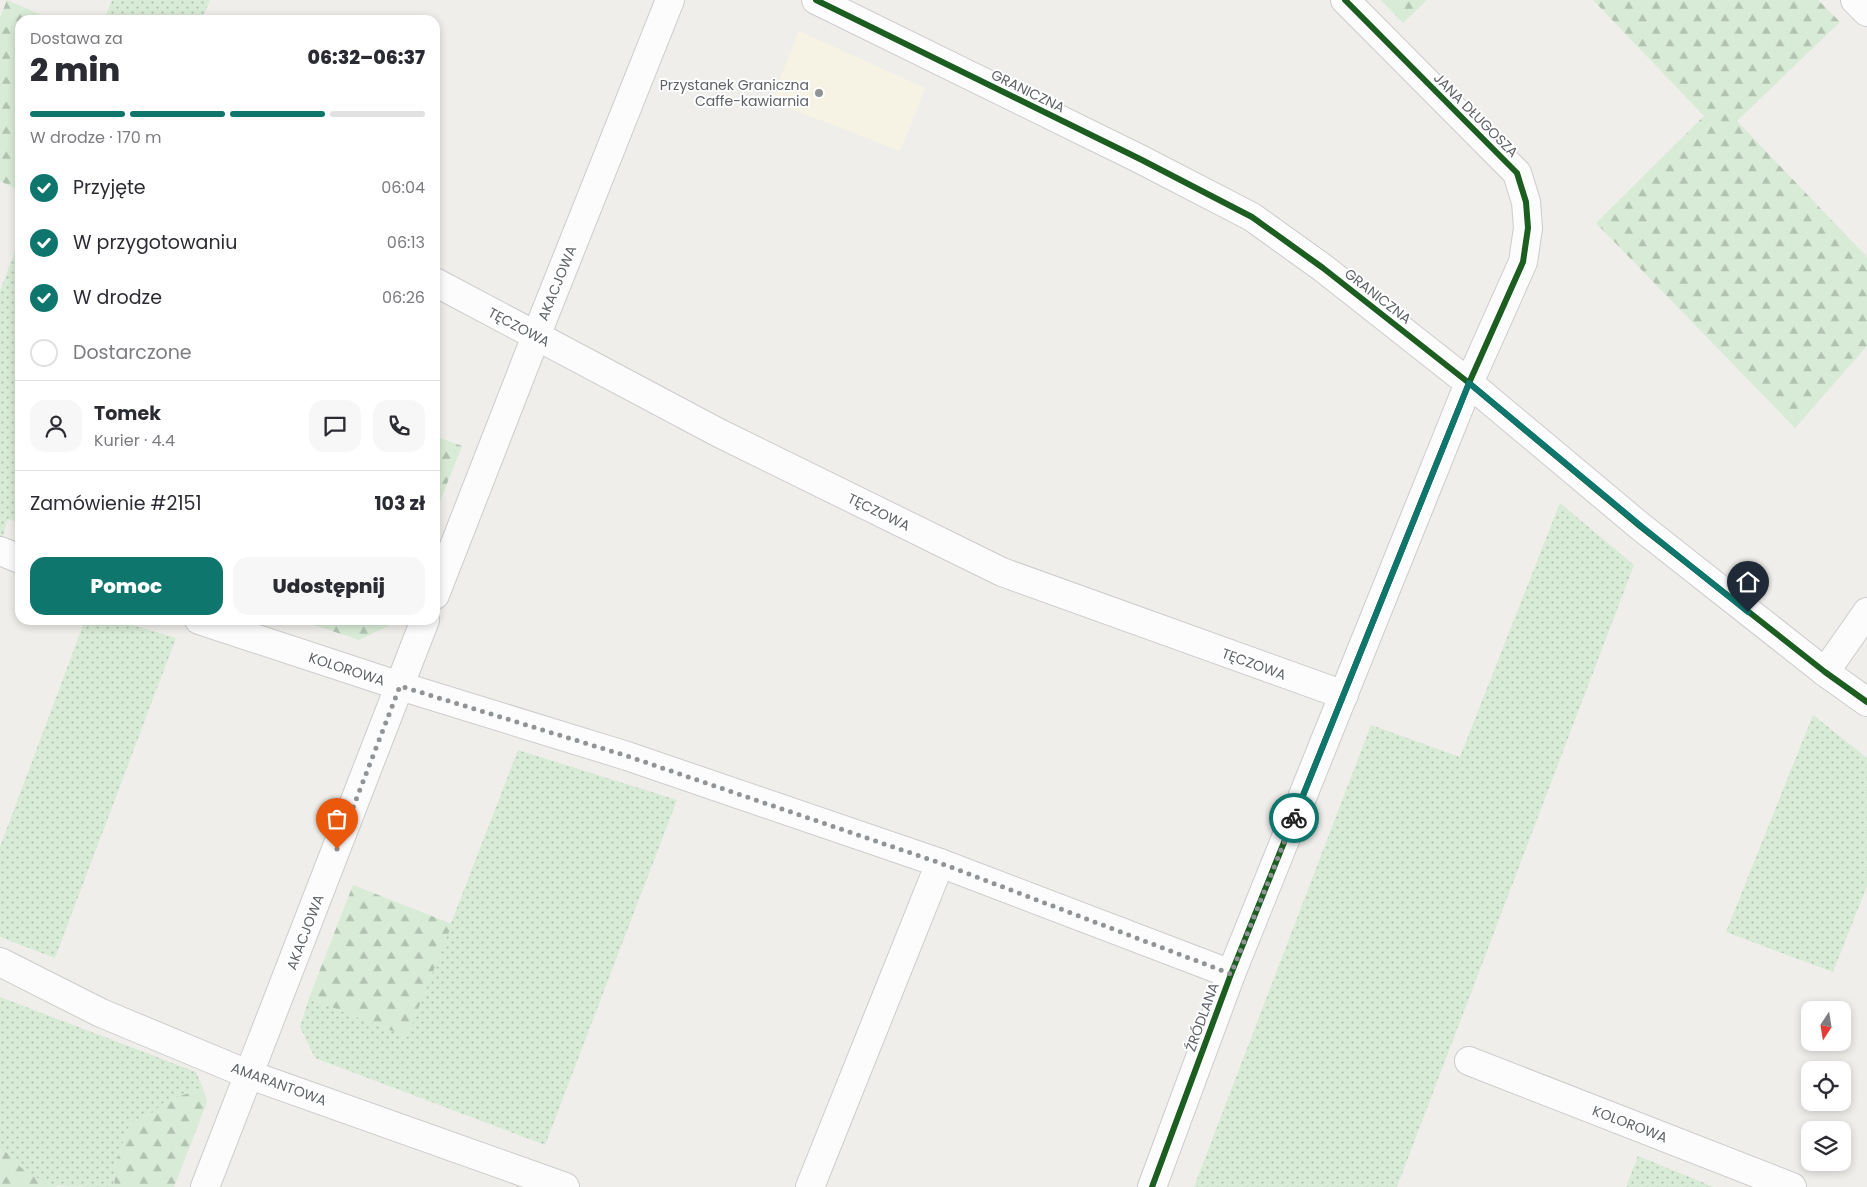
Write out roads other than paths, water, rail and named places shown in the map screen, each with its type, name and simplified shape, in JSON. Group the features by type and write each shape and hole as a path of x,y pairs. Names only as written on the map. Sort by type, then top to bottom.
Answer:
{"street":[{"name":"AKACJOWA","path":"440,582 670,0"},
{"name":"GRANICZNA","path":"816,0 1140,159 1252,217 1323,268 1469,383 1641,526 1825,672 1867,702"},
{"name":"JANA DŁUGOSZA","path":"1346,0 1517,173 1526,202 1528,228 1523,262 1469,383"},
{"path":"1855,0 1867,12"},
{"name":"TĘCZOWA","path":"440,285 719,433 1002,572 1344,695"},
{"name":"ŹRÓDLANA","path":"1152,1187 1231,974 1469,383"},
{"path":"0,551 15,557"},
{"path":"1825,672 1867,612"},
{"name":"KOLOROWA","path":"214,625 400,686 627,756 940,863 1231,974"},
{"name":"AKACJOWA","path":"205,1187 423,625"},
{"path":"810,1187 940,863"},
{"name":"AMARANTOWA","path":"0,962 102,1013 250,1075 565,1187"},
{"name":"KOLOROWA","path":"1469,1061 1792,1187"}],"place":[{"name":"Przystanek Graniczna Caffe-kawiarnia","path":"819,93"}]}
